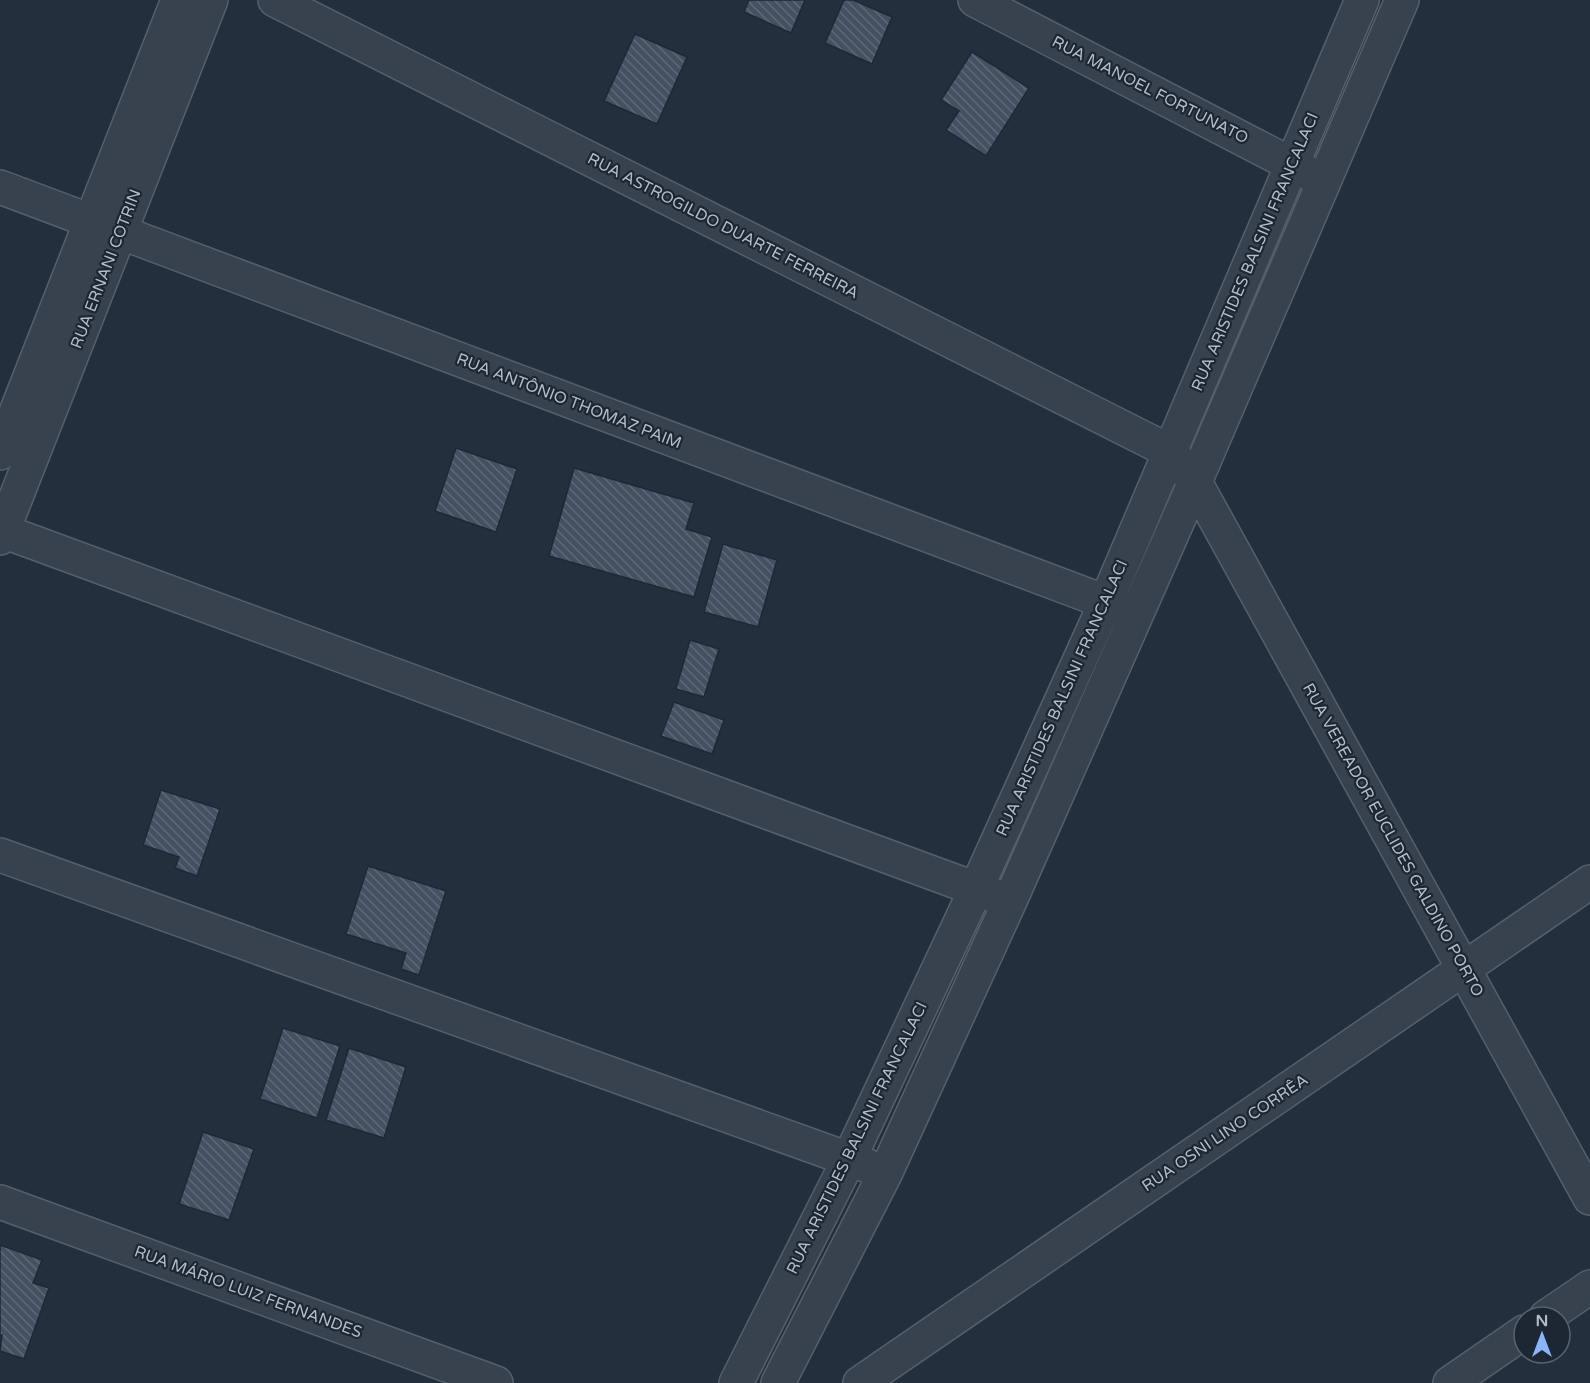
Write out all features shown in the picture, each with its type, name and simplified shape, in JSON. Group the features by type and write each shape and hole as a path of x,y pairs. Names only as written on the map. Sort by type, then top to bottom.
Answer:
{"street":[{"name":"RUA ERNANI COTRIN","path":"1,533 106,227 178,0"},
{"name":"RUA ERNANI COTRIN","path":"0,453 212,0"},
{"name":"RUA ASTROGILDO DUARTE FERREIRA","path":"275,0 1171,452"},
{"name":"RUA MANOEL FORTUNATO","path":"975,0 1324,181"},
{"name":"RUA ARISTIDES BALSINI FRANCALACI","path":"736,1383 849,1159 976,889 1106,602 1362,0"},
{"path":"778,1383 885,1172 1010,901 1195,482 1402,0"},
{"name":"RUA ANTÔNIO THOMAZ PAIM","path":"0,187 1137,614"},
{"name":"RUA VEREADOR EUCLIDES GALDINO PORTO","path":"1171,452 1195,482 1590,1198"},
{"path":"1,533 1010,901"},
{"path":"0,855 885,1172"},
{"name":"RUA OSNI LINO CORRÊA","path":"860,1383 1590,882"},
{"name":"RUA MÁRIO LUIZ FERNANDES","path":"0,1202 496,1383"},
{"path":"1564,1305 1590,1287"},
{"path":"1450,1383 1512,1340"}],"building":[{"path":"749,0 805,0 791,33 744,12"},
{"path":"844,0 853,0 892,17 872,64 825,43"},
{"path":"635,34 687,57 657,124 604,101"},
{"path":"972,52 1029,88 986,156 946,130 959,111 941,100"},
{"path":"456,448 517,469 496,532 435,511"},
{"path":"574,468 694,503 686,529 712,537 694,597 549,556"},
{"path":"723,544 777,560 758,627 704,612"},
{"path":"690,640 719,649 704,697 676,689"},
{"path":"674,702 724,720 712,754 661,736"},
{"path":"161,790 220,809 197,876 175,868 179,857 143,845"},
{"path":"368,866 446,891 419,975 401,969 406,953 346,934"},
{"path":"283,1028 340,1046 317,1118 260,1099"},
{"path":"349,1048 406,1067 384,1138 326,1120"},
{"path":"203,1132 254,1149 229,1220 179,1204"},
{"path":"0,1245 42,1260 33,1283 49,1288 24,1359 0,1351 2,1335 0,1335"}]}
